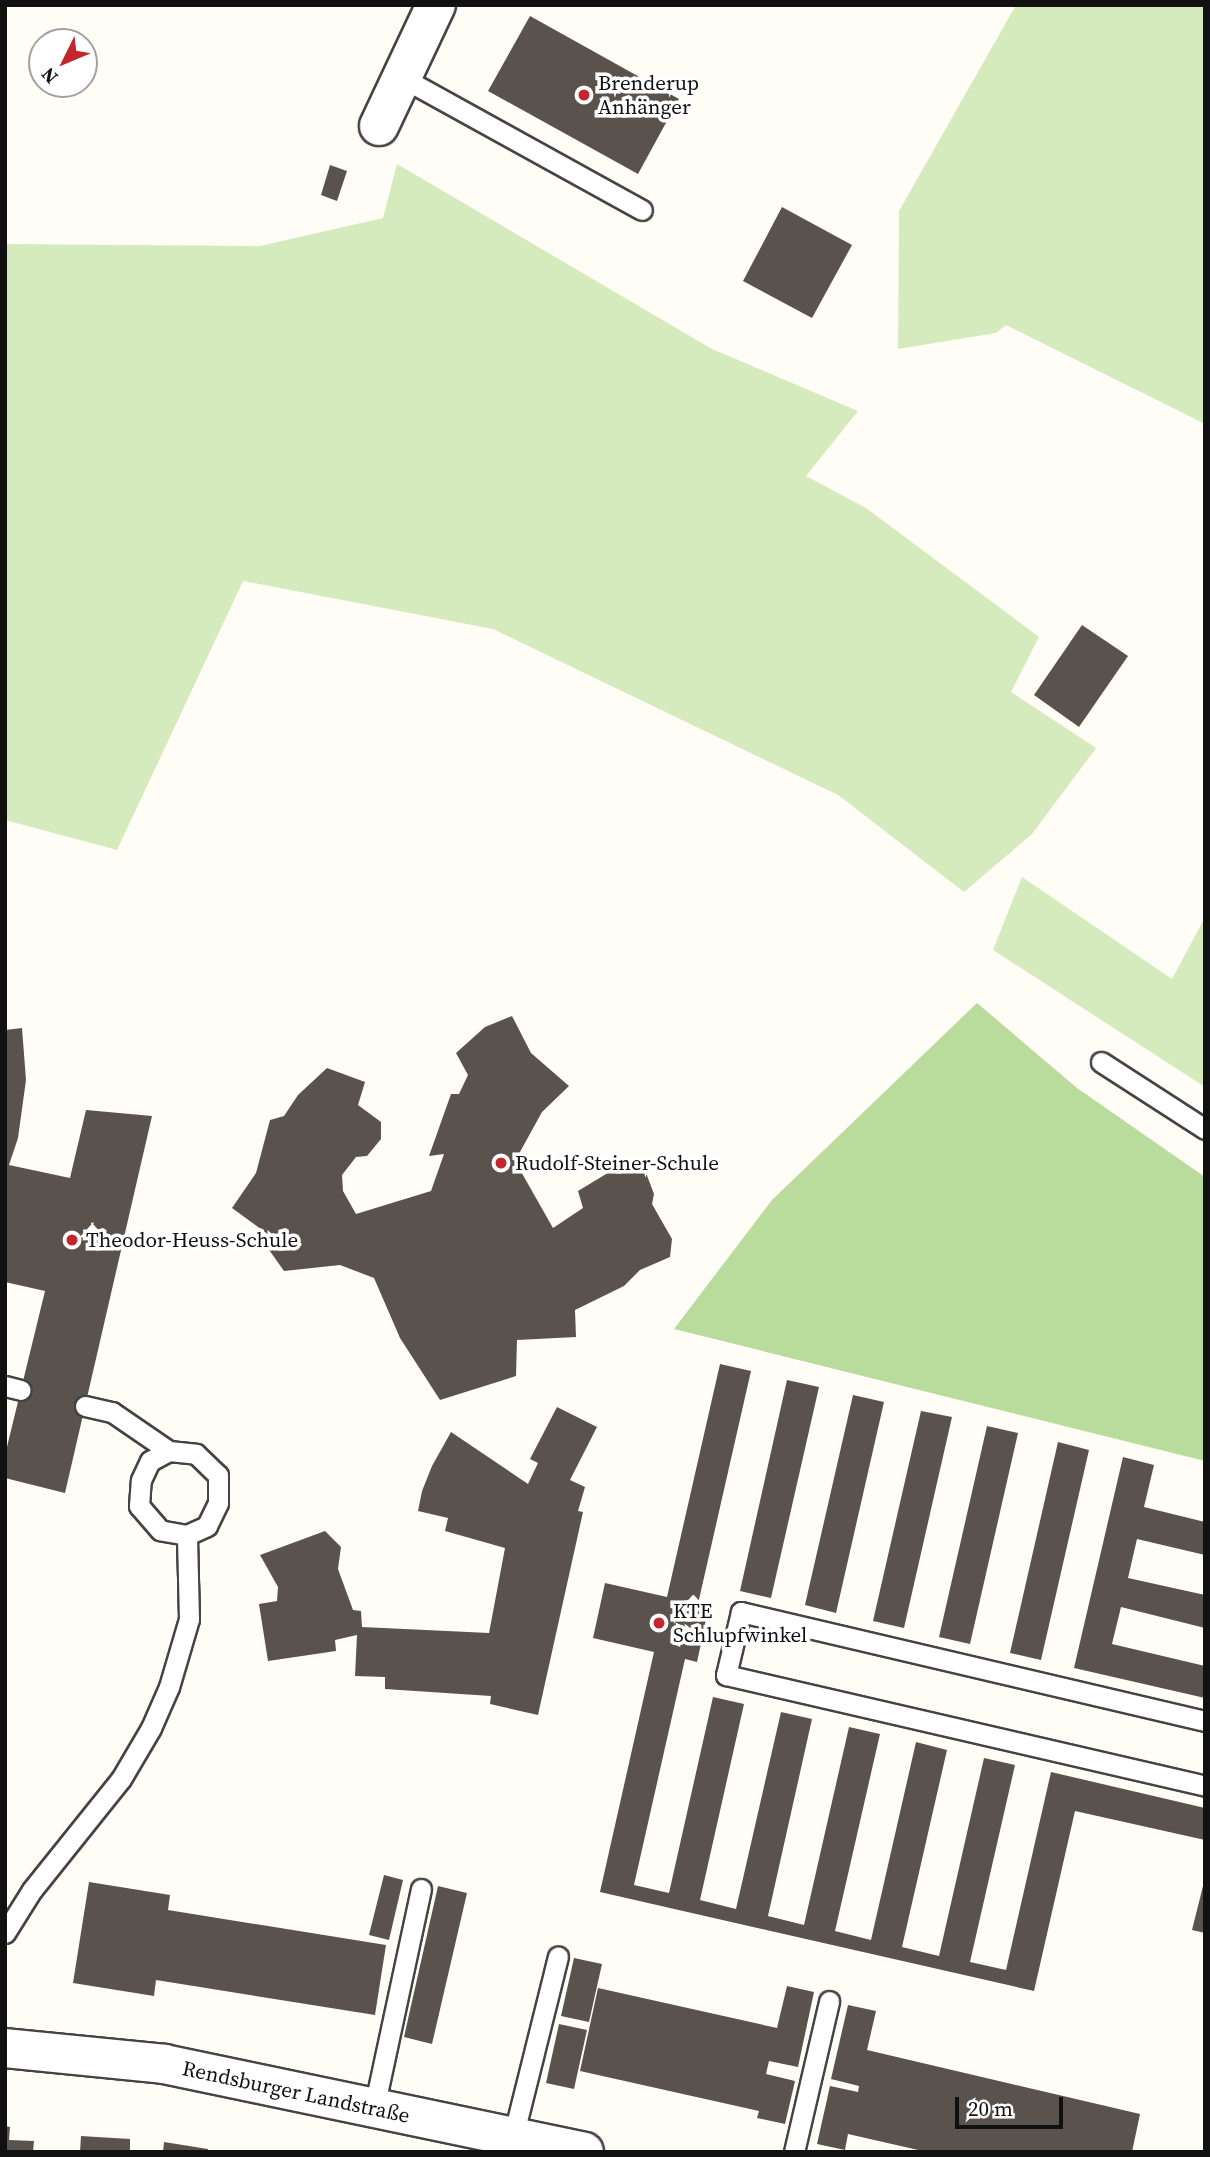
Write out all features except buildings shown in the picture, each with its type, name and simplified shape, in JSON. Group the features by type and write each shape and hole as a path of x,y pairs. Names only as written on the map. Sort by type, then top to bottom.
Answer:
{"street":[{"path":"379,127 436,5"},
{"name":"Rendsburger Landstraße","path":"5,2048 164,2064 584,2152"}],"lane":[{"path":"401,77 642,210"},
{"path":"1101,1062 1205,1129"},
{"path":"85,1406 112,1412 169,1451 196,1454 218,1475 218,1503 207,1526 187,1535 160,1530 139,1506 141,1480 150,1461 169,1451"},
{"path":"5,1933 32,1891 121,1779 151,1728 169,1687 189,1619 187,1535"},
{"path":"1205,1721 741,1612 726,1675 1205,1786"},
{"path":"374,2108 421,1888"},
{"path":"513,2137 558,1957"},
{"path":"794,2152 830,2001"}],"green space":[{"path":"1016,5 1205,5 1205,424 1006,325 996,333 898,349 899,211"},
{"path":"397,164 712,349 858,411 806,476 866,508 1039,637 1011,692 1096,748 1032,834 964,892 838,795 493,629 243,581 117,850 5,820 5,244 260,246 383,218"},
{"path":"1022,877 1172,979 1205,917 1205,1087 993,950"},
{"path":"977,1003 1077,1088 1205,1177 1205,1461 674,1329 772,1200"}],"place":[{"name":"Brenderup Anhänger","path":"584,95"},
{"name":"Rudolf-Steiner-Schule","path":"501,1163"},
{"name":"Theodor-Heuss-Schule","path":"72,1240"},
{"name":"KTE Schlupfwinkel","path":"659,1623"}]}
